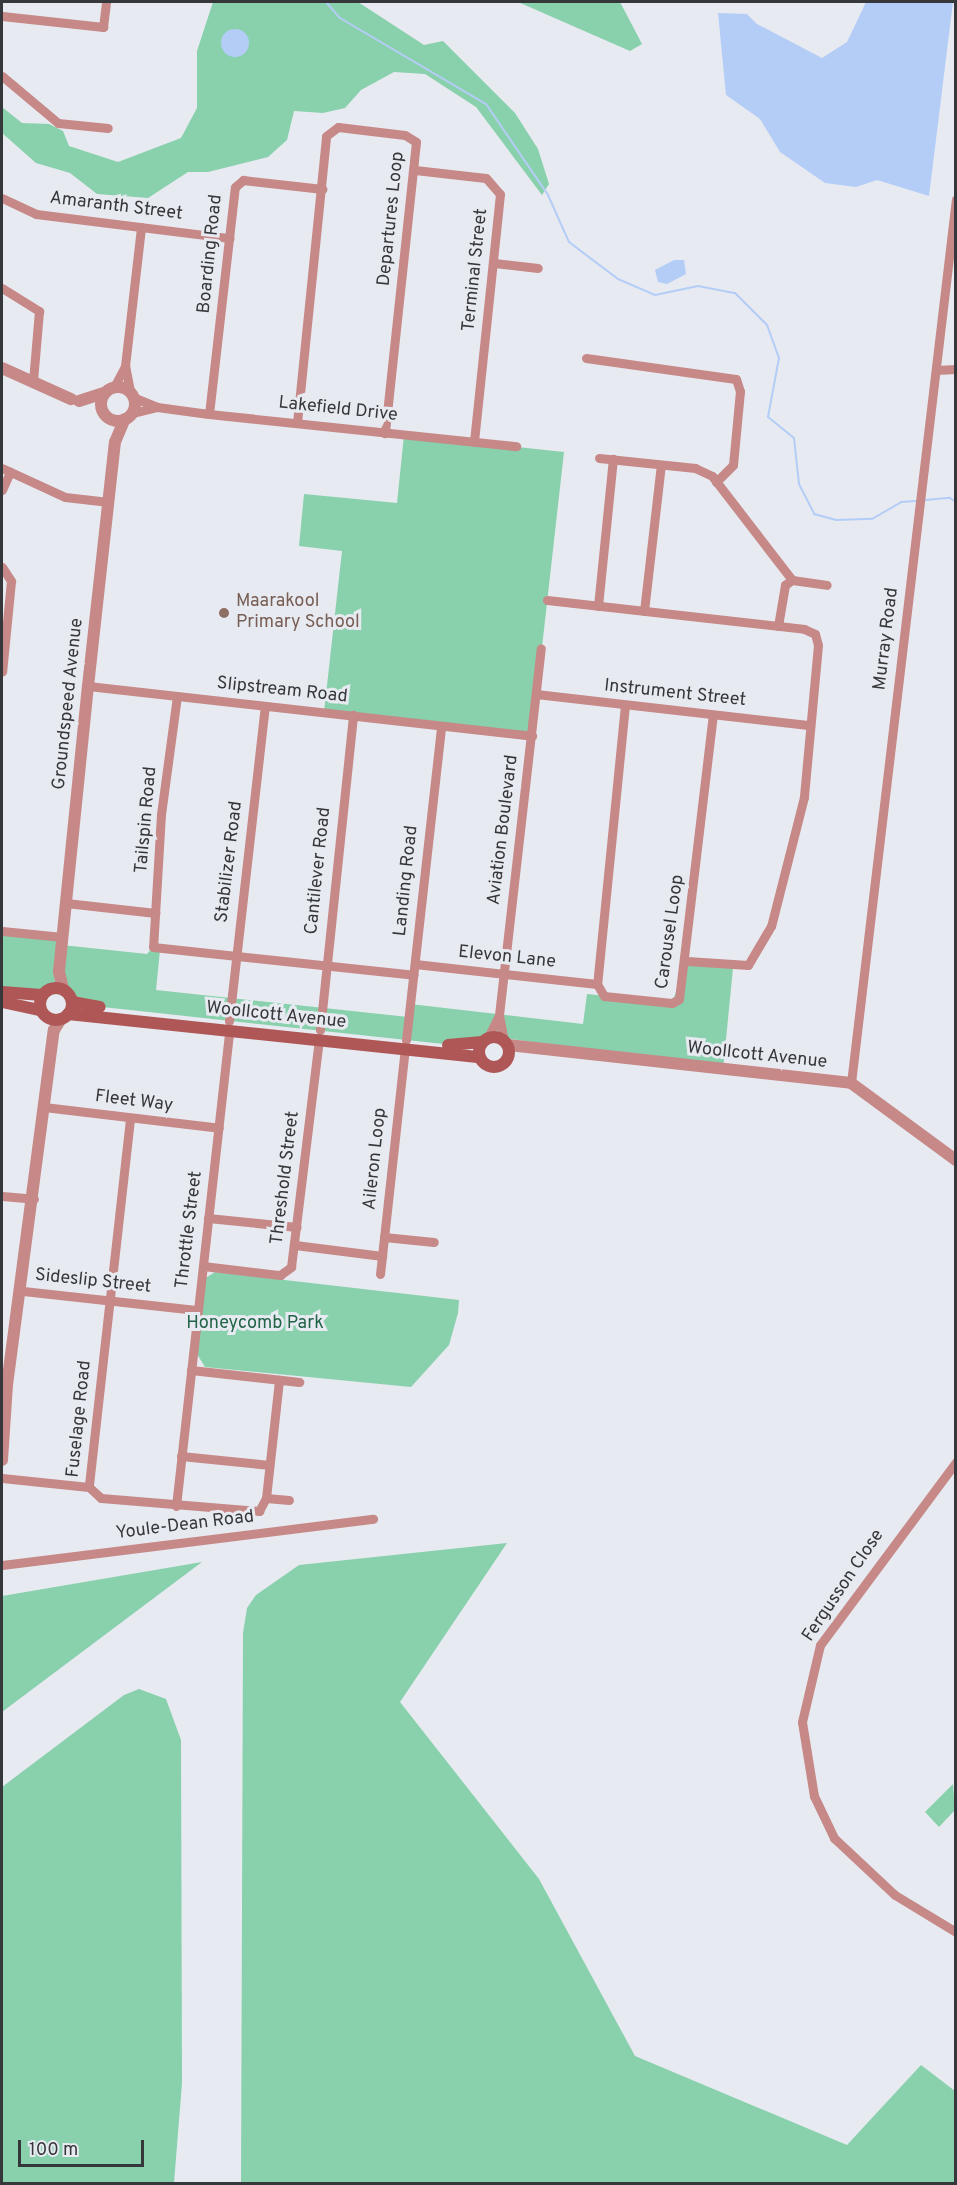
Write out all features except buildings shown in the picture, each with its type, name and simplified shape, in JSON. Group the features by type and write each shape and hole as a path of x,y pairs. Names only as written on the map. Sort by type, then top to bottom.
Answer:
{"main road":[{"path":"2,992 52,991"},
{"path":"52,991 67,1012"},
{"path":"44,1014 52,991"},
{"name":"Woollcott Avenue","path":"2,1002 44,1014 67,1012 229,1025 405,1044 480,1057 495,1067 508,1059"},
{"name":"Woollcott Avenue","path":"405,1044 459,1046 485,1040 506,1043"},
{"path":"480,1057 485,1040"},
{"path":"506,1043 508,1059"}],"street":[{"path":"2,16 103,27 106,2"},
{"path":"2,76 58,123 108,128"},
{"name":"Departures Loop","path":"297,423 326,136 333,128 411,137 417,150 385,432"},
{"name":"Terminal Street","path":"415,170 493,182 500,194 474,442"},
{"name":"Boarding Road","path":"209,414 238,183 322,189"},
{"name":"Amaranth Street","path":"2,198 36,214 230,238"},
{"name":"Murray Road","path":"851,1083 956,199"},
{"path":"75,400 109,390 132,394 125,366 141,228"},
{"path":"494,263 538,268"},
{"path":"2,288 39,310 33,381"},
{"path":"586,358 736,379 740,391 733,465 716,482"},
{"path":"104,413 109,390 125,366"},
{"path":"2,368 104,413 129,416"},
{"path":"936,370 956,369"},
{"name":"Lakefield Drive","path":"132,394 157,407 516,446"},
{"name":"Groundspeed Avenue","path":"52,991 59,971 63,937 115,442 129,416 132,394"},
{"name":"Lakefield Drive","path":"129,416 157,407"},
{"name":"Groundspeed Avenue","path":"104,413 115,442"},
{"path":"598,458 695,468 716,482 792,580 827,585"},
{"path":"598,606 613,459"},
{"path":"644,611 661,465"},
{"path":"2,490 6,470 65,497 109,502"},
{"path":"2,567 11,580 2,672"},
{"path":"778,626 783,592 792,580"},
{"path":"547,600 778,626 815,634 818,645 801,813 771,926 756,957 739,967 687,961"},
{"name":"Aviation Boulevard","path":"506,1043 499,1015 541,648"},
{"name":"Slipstream Road","path":"88,686 532,736"},
{"name":"Instrument Street","path":"536,694 810,725"},
{"name":"Tailspin Road","path":"177,696 153,947 235,957"},
{"path":"597,984 625,705"},
{"name":"Stabilizer Road","path":"229,1025 265,706"},
{"name":"Carousel Loop","path":"597,984 604,996 672,1003 680,999 687,961 713,715"},
{"name":"Cantilever Road","path":"319,1034 353,716"},
{"name":"Landing Road","path":"405,1044 441,726"},
{"path":"66,903 155,913"},
{"path":"2,931 63,937"},
{"path":"235,957 414,975"},
{"name":"Elevon Lane","path":"415,964 597,984"},
{"path":"2,1460 7,1385 23,1291 54,1030 67,1012"},
{"path":"44,1014 54,1030"},
{"name":"Aviation Boulevard","path":"485,1040 499,1015"},
{"name":"Throttle Street","path":"176,1506 229,1025"},
{"name":"Threshold Street","path":"203,1266 280,1275 291,1267 319,1034"},
{"name":"Woollcott Avenue","path":"506,1043 530,1051 851,1083 956,1160"},
{"name":"Aileron Loop","path":"380,1274 405,1044"},
{"name":"Woollcott Avenue","path":"508,1059 530,1051"},
{"name":"Fleet Way","path":"44,1107 219,1128"},
{"name":"Fuselage Road","path":"130,1119 88,1487 101,1498 251,1513 259,1511 266,1498"},
{"path":"2,1196 34,1199"},
{"path":"208,1218 297,1227"},
{"path":"384,1237 434,1242"},
{"path":"295,1245 382,1256"},
{"name":"Sideslip Street","path":"23,1291 196,1310"},
{"path":"191,1370 299,1382"},
{"path":"279,1380 266,1498 289,1500"},
{"path":"181,1456 269,1466"},
{"name":"Fergusson Close","path":"956,1462 820,1645 802,1722 814,1796 834,1838 895,1894 956,1932"},
{"path":"2,1478 88,1487"},
{"name":"Youle-Dean Road","path":"2,1565 373,1520"}],"green space":[{"path":"213,2 358,2 424,45 443,41 515,113 538,149 549,184 542,195 476,107 425,74 394,72 361,90 345,108 323,113 294,111 287,140 268,157 208,172 188,172 148,198 97,194 70,173 36,163 2,133 2,107 22,123 49,124 63,131 69,146 118,162 181,138 197,108 197,51"},
{"path":"518,2 620,2 642,44 630,51"},
{"path":"404,435 564,452 532,736 324,712 342,551 299,546 304,494 397,503"},
{"path":"2,931 63,937 62,945 147,954 153,947 160,950 156,990 408,1017 410,1004 583,1024 587,994 672,1003 687,961 733,968 723,1070 497,1037 462,1046 84,1005 63,989 51,988 42,995 2,987"},
{"name":"Honeycomb Park","path":"215,1272 459,1300 458,1313 449,1345 411,1387 205,1367 197,1354 204,1279"},
{"path":"507,1543 400,1702 539,1879 635,2056 847,2145 921,2065 955,2091 955,2183 241,2183 243,1633 247,1608 256,1595 299,1565"},
{"path":"202,1562 2,1712 2,1596"},
{"path":"139,1689 166,1699 181,1740 182,2083 174,2183 2,2183 2,1787 124,1695"},
{"path":"953,1784 955,1810 939,1827 925,1812"}],"water":[{"path":"866,2 953,2 929,196 877,180 856,187 825,183 780,152 760,119 726,95 718,13 747,14 757,24 822,58 847,42"},
{"path":"235,29 245,33 249,43 245,53 235,57 225,53 221,43 225,33"},
{"path":"674,260 684,260 686,274 667,284 658,282 655,270"}],"waterway":[{"path":"326,2 340,18 486,104 548,195 569,242 618,279 655,295 698,286 735,293 767,325 779,358 768,417 794,438 799,484 814,514 836,520 872,519 901,502 916,501"},
{"path":"925,500 950,498 956,502"}],"place":[{"name":"Maarakool Primary School","path":"224,613"}]}
